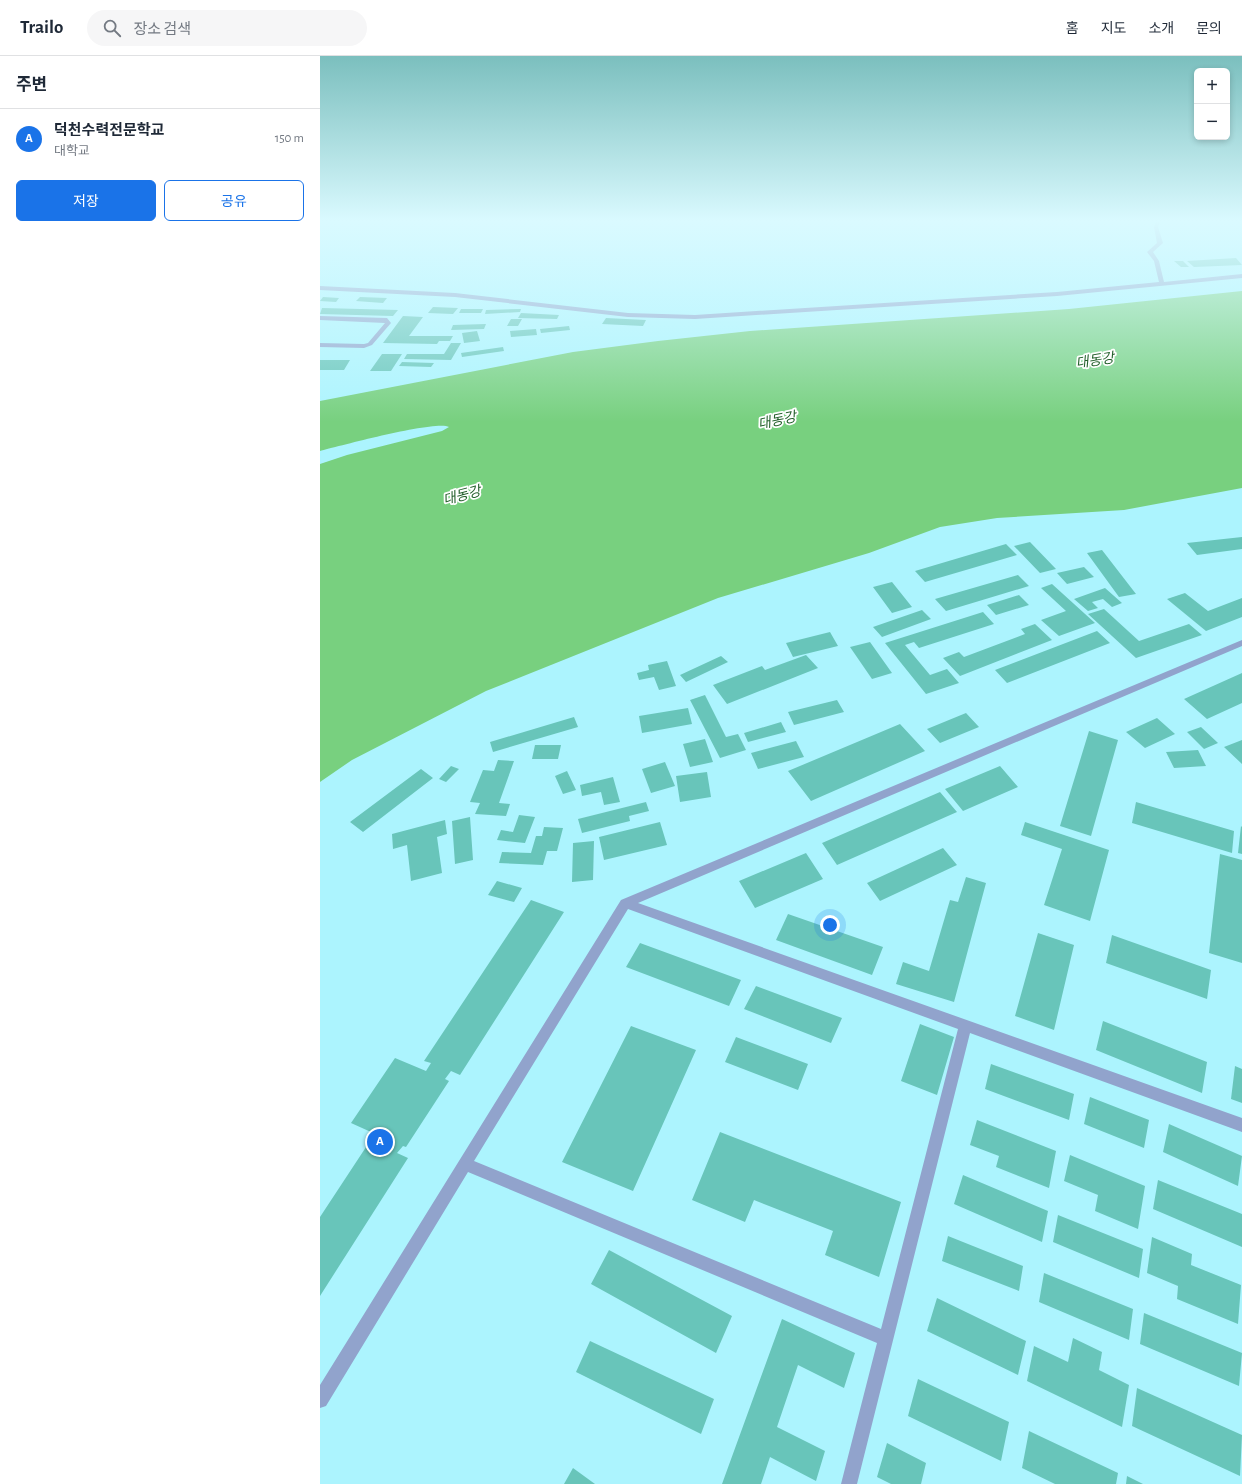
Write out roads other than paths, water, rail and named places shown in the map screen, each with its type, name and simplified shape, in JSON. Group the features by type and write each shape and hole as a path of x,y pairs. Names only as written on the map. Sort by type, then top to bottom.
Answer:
{"street":[{"path":"332,289 455,295 583,311 628,315 682,317 1057,294 1113,289"},
{"path":"320,318 387,320 388,323 370,344 364,346 320,345"},
{"path":"320,1400 625,903 1242,643"},
{"path":"625,903 1242,1125"},
{"path":"849,1484 965,1026"},
{"path":"465,1164 886,1339"}],"water":[{"name":"대동강","path":"1242,291 1242,488 1124,510 997,518 940,527 869,553 718,598 486,691 352,760 320,782 320,464 347,455 442,431 449,427 426,427 408,430 320,451 320,401 573,352 658,341 750,331 1069,309"}],"place":[{"name":"덕천수력전문학교","path":"380,1142"}]}
